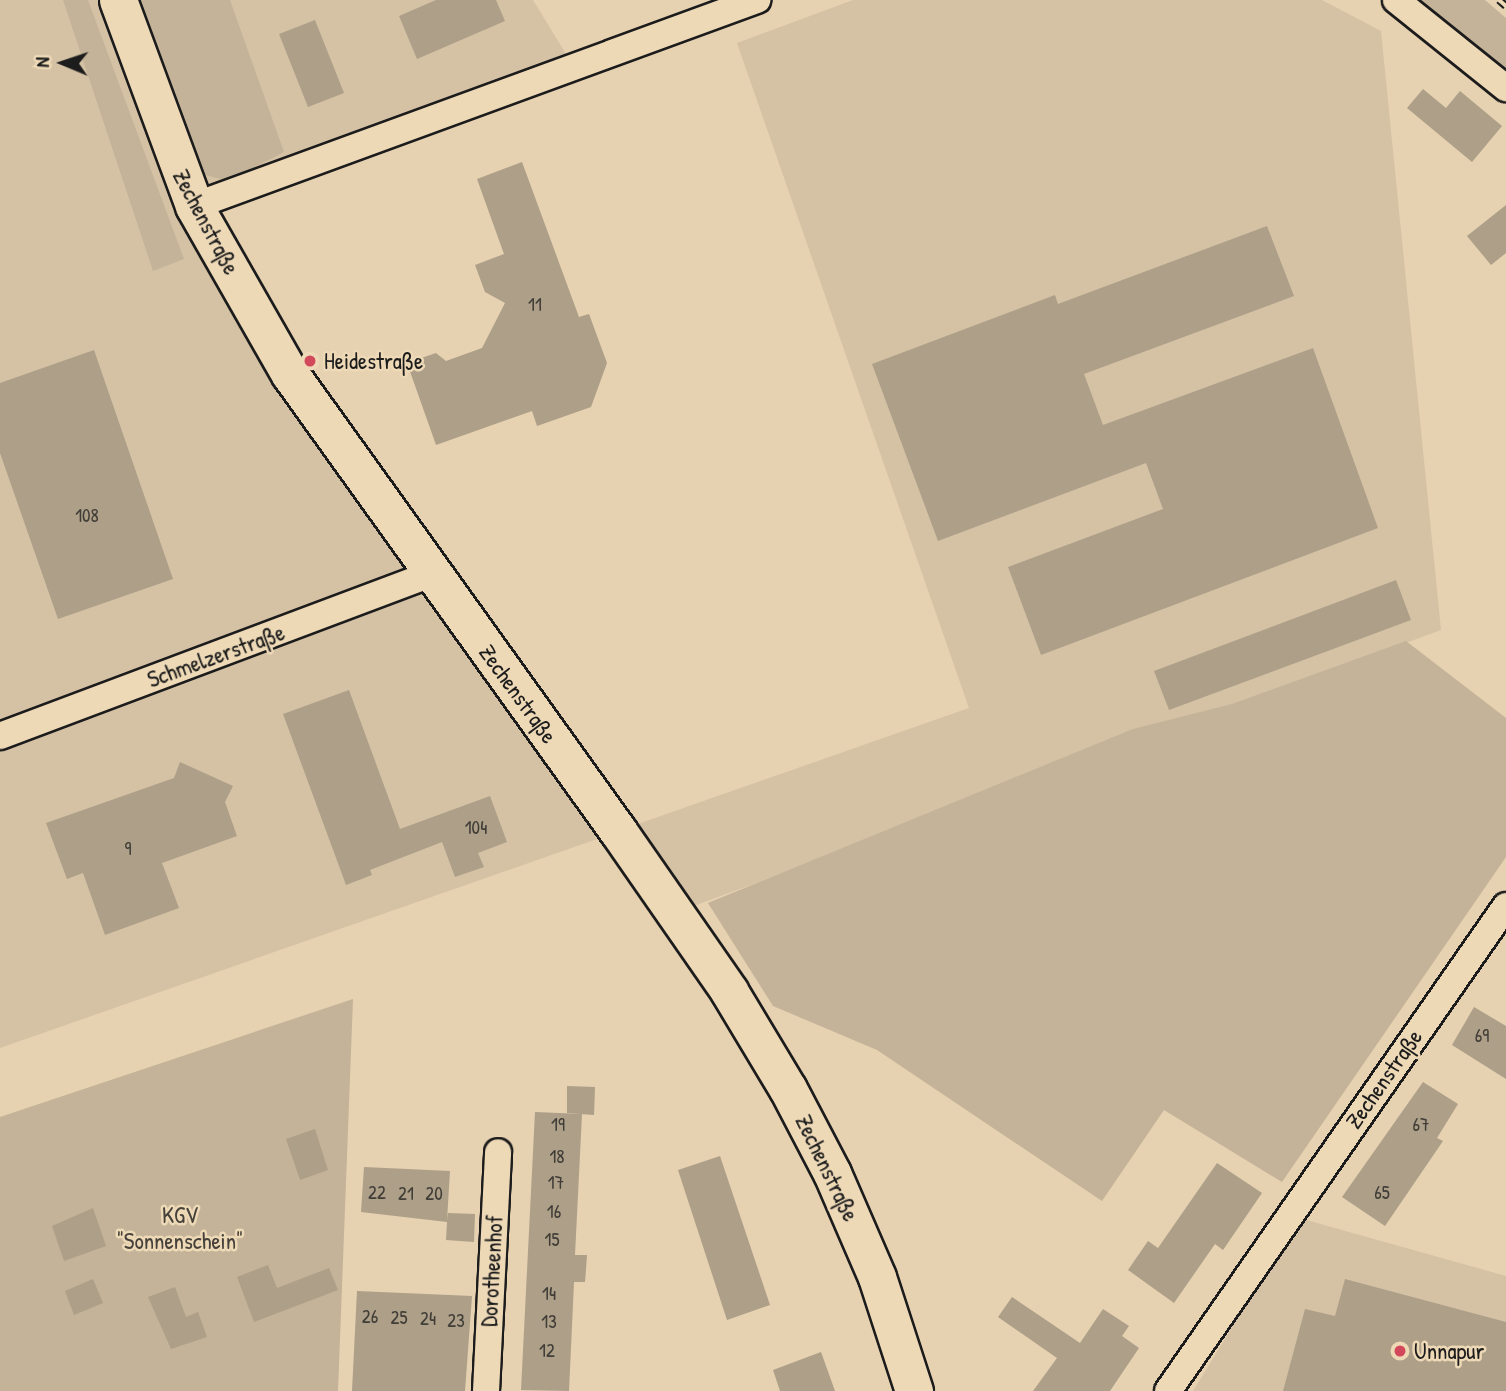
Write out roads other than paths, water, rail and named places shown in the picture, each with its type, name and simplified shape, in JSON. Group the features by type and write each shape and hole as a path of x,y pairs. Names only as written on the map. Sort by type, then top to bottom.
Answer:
{"street":[{"name":"Zechenstraße","path":"118,0 194,206 290,374 430,574 618,831 729,991 788,1089 832,1172 877,1278 914,1391"},
{"path":"194,206 757,0"},
{"path":"1396,0 1506,88"},
{"name":"Schmelzerstraße","path":"0,736 430,574"},
{"name":"Zechenstraße","path":"1168,1391 1506,906"},
{"name":"Dorotheenhof","path":"486,1391 498,1152"}],"railway":[{"path":"1499,0 1506,6"}],"place":[{"name":"Heidestraße","path":"310,361"},
{"name":"Unnapur","path":"1400,1351"}],"park label":[{"name":"KGV \"Sonnenschein\"","path":"180,1228"}]}
